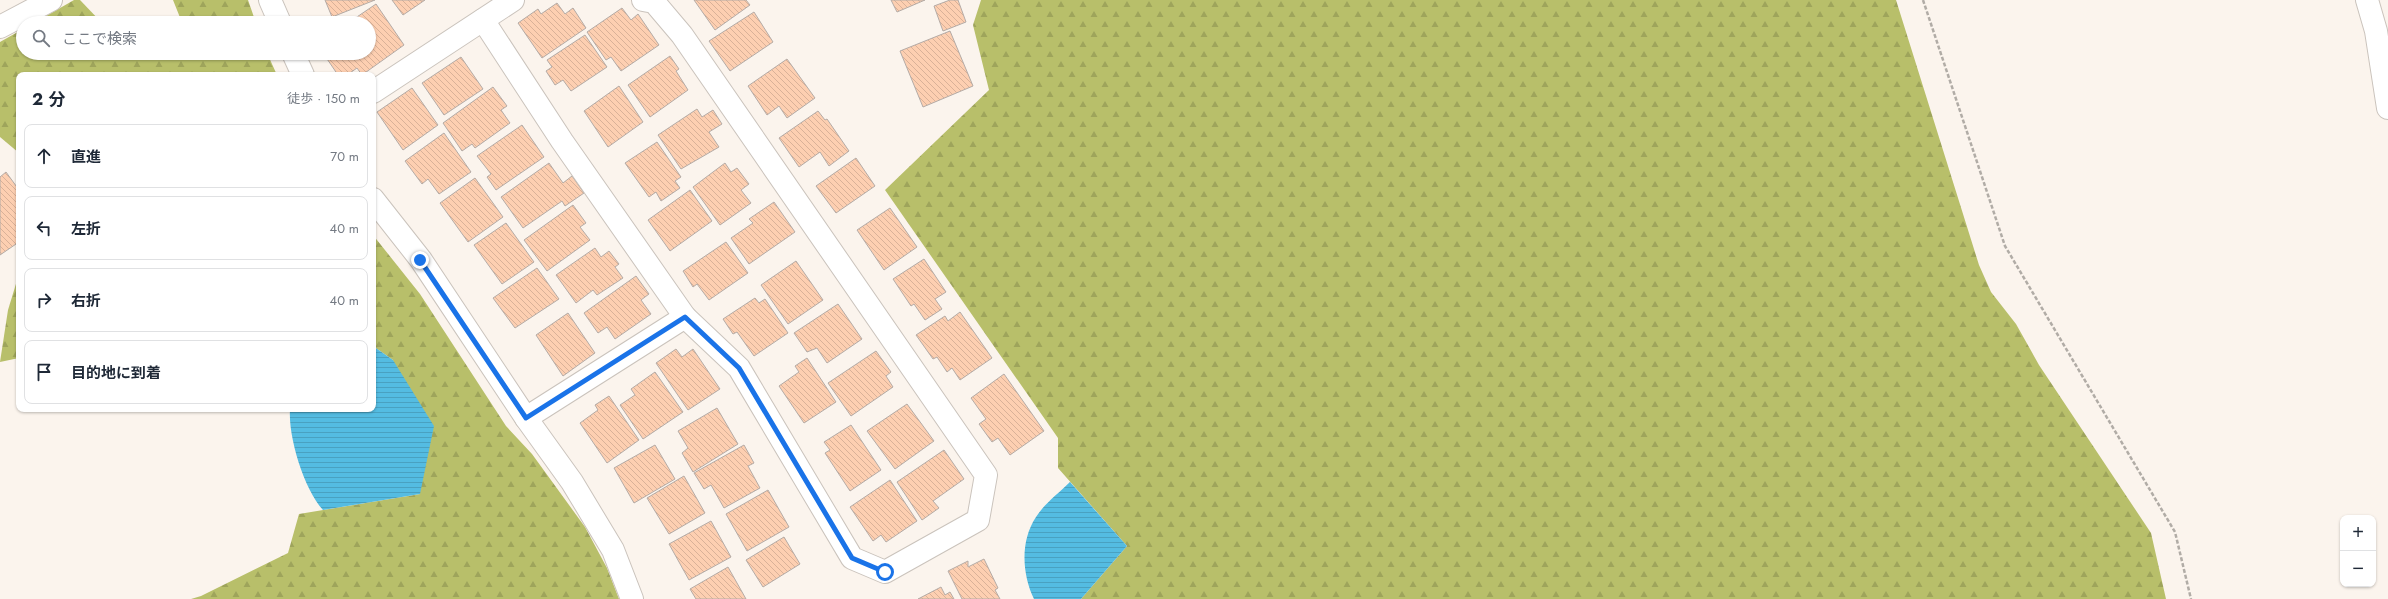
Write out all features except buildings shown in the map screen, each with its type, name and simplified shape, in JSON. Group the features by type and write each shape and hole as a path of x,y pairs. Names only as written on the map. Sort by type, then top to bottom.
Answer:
{"street":[{"path":"21,16 51,0"},
{"path":"270,0 277,16"},
{"path":"376,90 513,0"},
{"path":"483,20 562,141 685,317 739,368 852,558 885,572 978,520 986,475 682,35 654,2 643,0"},
{"path":"2367,0 2376,31 2388,108"},
{"path":"0,27 16,19"},
{"path":"296,60 302,72"},
{"path":"376,203 420,260 526,418 572,482 613,550 632,599"},
{"path":"526,418 685,317"}],"path":[{"path":"1923,0 2005,246 2175,532 2191,599"}],"green space":[{"path":"74,0 80,0 95,16 46,16"},
{"path":"173,0 248,0 254,16 179,16"},
{"path":"981,0 1896,0 1979,265 1991,292 2016,324 2039,365 2151,533 2166,599 1081,599 1127,546 1058,468 1058,438 885,190 989,90 973,25"},
{"path":"16,33 16,60 270,60 276,72 16,72 16,150 0,137 0,42"},
{"path":"376,239 420,294 506,426 532,454 585,527 607,568 619,599 191,599 201,596 288,553 299,514 420,494 393,360 376,348"},
{"path":"16,284 16,359 0,362 8,310"}],"water":[{"path":"376,348 393,360 434,426 420,494 323,510 316,501 304,476 295,448 290,421 290,412 376,412"},
{"path":"1070,482 1127,546 1081,599 1034,599 1025,568 1024,558 1027,536 1039,512"}],"route":[{"path":"420,260 526,418 685,317 739,368 852,558 885,572"}]}
